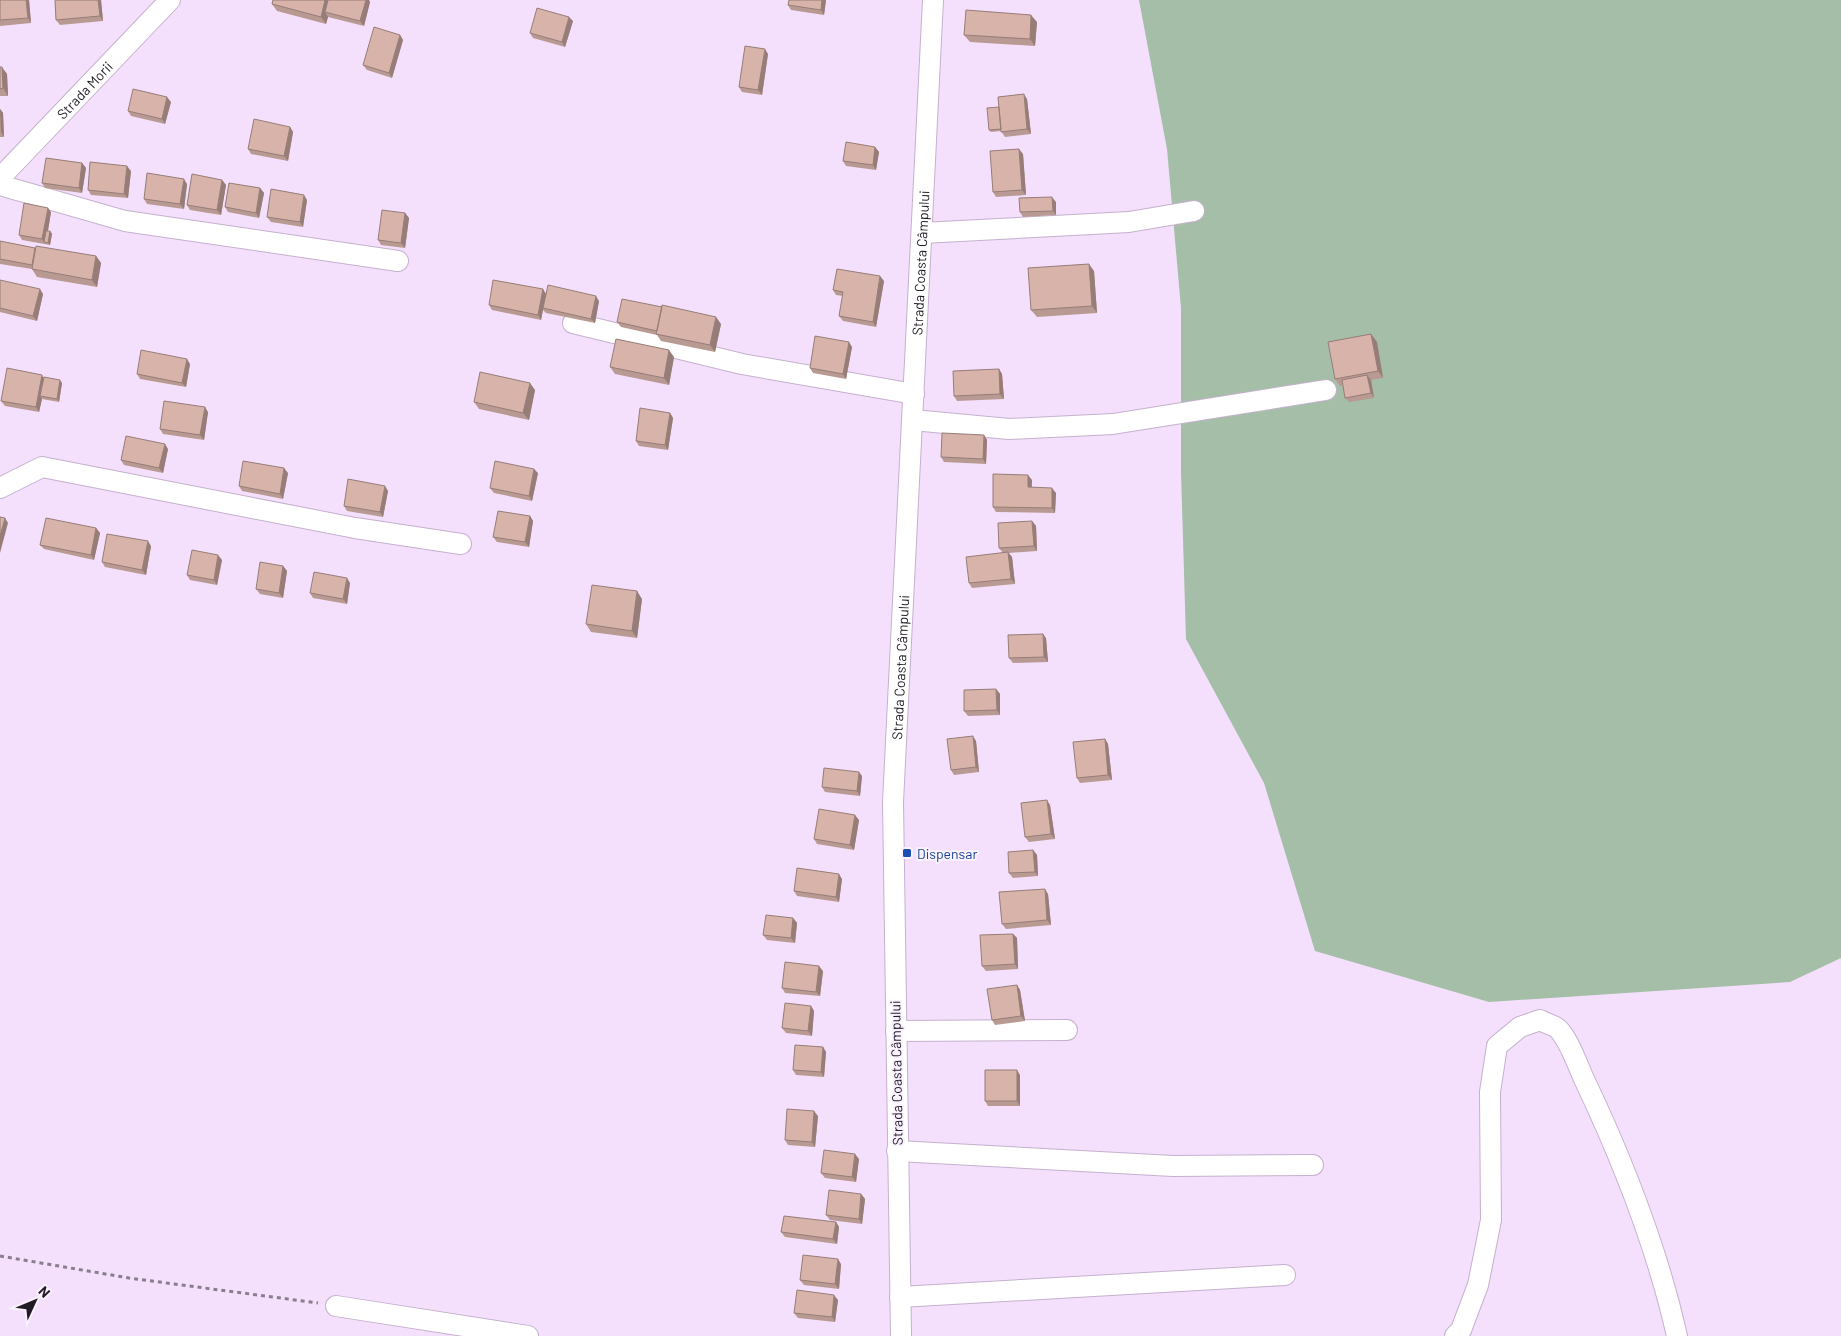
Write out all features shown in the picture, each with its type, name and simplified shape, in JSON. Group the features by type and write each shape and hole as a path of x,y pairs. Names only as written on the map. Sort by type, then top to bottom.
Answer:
{"street":[{"name":"Strada Morii","path":"0,178 170,0"},
{"name":"Strada Coasta Câmpului","path":"901,1336 893,802 933,0"},
{"path":"0,185 125,222 398,261"},
{"path":"922,233 1130,222 1194,211"},
{"path":"572,324 742,364 914,394"},
{"path":"913,420 1009,429 1113,424 1326,390"},
{"path":"0,488 42,467 355,528 461,544"},
{"path":"1455,1336 1461,1330 1478,1285 1491,1220 1490,1092 1497,1046 1520,1027 1540,1020 1558,1029 1573,1054 1601,1113 1638,1202 1670,1306 1677,1336"},
{"path":"896,1031 1067,1030"},
{"path":"898,1151 1174,1166 1313,1165"},
{"path":"900,1297 1285,1275"},
{"path":"336,1306 528,1336"}],"path":[{"path":"0,1256 130,1278 336,1306"}],"green space":[{"path":"1139,0 1841,0 1841,958 1790,982 1489,1002 1315,951 1264,783 1186,639 1181,472 1181,308 1167,149"}],"building":[{"path":"0,0 26,0 28,18 0,20"},
{"path":"55,0 98,0 100,16 56,20"},
{"path":"273,0 325,0 321,17 272,4"},
{"path":"328,0 366,0 360,21 325,12"},
{"path":"789,0 822,0 821,10 788,5"},
{"path":"537,8 569,17 562,42 530,33"},
{"path":"966,10 1031,15 1030,39 964,35"},
{"path":"374,27 400,35 389,73 363,65"},
{"path":"745,46 765,49 758,90 739,87"},
{"path":"0,67 2,67 3,88 0,89"},
{"path":"133,89 167,97 162,119 128,111"},
{"path":"1024,94 1027,129 1001,132 998,97"},
{"path":"999,107 1001,129 989,130 987,108"},
{"path":"254,119 290,127 284,156 248,149"},
{"path":"846,142 875,147 873,165 843,161"},
{"path":"1019,149 1022,190 993,192 990,151"},
{"path":"46,158 82,163 79,188 42,183"},
{"path":"90,162 127,166 124,194 88,190"},
{"path":"147,173 184,179 180,204 144,199"},
{"path":"192,174 222,180 217,210 187,205"},
{"path":"229,183 260,188 256,213 225,207"},
{"path":"271,189 304,195 300,222 267,217"},
{"path":"1052,197 1053,211 1020,212 1019,198"},
{"path":"24,203 48,208 42,239 19,235"},
{"path":"382,210 405,213 401,243 378,240"},
{"path":"46,231 50,231 48,243 44,242"},
{"path":"0,241 35,248 32,265 0,259"},
{"path":"36,246 96,256 92,280 32,269"},
{"path":"1089,264 1092,306 1031,310 1028,268"},
{"path":"837,269 880,276 873,322 839,316 843,292 833,290"},
{"path":"0,280 40,289 33,316 0,308"},
{"path":"493,280 543,289 538,315 489,305"},
{"path":"548,285 596,296 591,319 543,308"},
{"path":"622,299 662,307 657,331 617,322"},
{"path":"662,305 716,317 710,345 656,334"},
{"path":"1371,334 1378,371 1335,379 1328,342"},
{"path":"815,336 849,342 843,374 810,368"},
{"path":"616,339 669,350 664,378 610,367"},
{"path":"141,350 187,359 182,383 137,374"},
{"path":"7,368 42,375 36,407 1,401"},
{"path":"999,369 1000,394 954,396 953,371"},
{"path":"480,372 530,383 523,413 474,402"},
{"path":"1367,375 1371,393 1345,398 1342,380"},
{"path":"44,377 60,380 57,399 40,396"},
{"path":"164,401 205,407 200,435 160,429"},
{"path":"640,408 670,413 665,445 636,441"},
{"path":"942,433 984,435 983,459 941,457"},
{"path":"126,436 165,444 159,468 121,460"},
{"path":"243,461 284,468 280,494 239,486"},
{"path":"495,461 534,469 529,496 490,488"},
{"path":"993,474 1028,475 1028,487 1052,488 1052,508 993,507"},
{"path":"348,479 385,486 380,512 344,506"},
{"path":"498,511 530,516 525,542 493,537"},
{"path":"0,517 5,518 0,536"},
{"path":"46,518 96,528 91,555 40,545"},
{"path":"1032,521 1034,546 999,548 998,523"},
{"path":"107,534 148,541 142,570 102,562"},
{"path":"192,550 218,555 214,580 187,575"},
{"path":"1008,552 1011,579 969,583 966,557"},
{"path":"260,562 283,566 279,593 256,589"},
{"path":"314,572 347,578 343,599 310,593"},
{"path":"592,585 637,591 632,631 586,624"},
{"path":"1043,634 1044,657 1009,658 1008,635"},
{"path":"996,689 997,710 964,711 964,690"},
{"path":"973,736 976,767 951,770 947,739"},
{"path":"1105,739 1108,775 1077,778 1073,742"},
{"path":"824,768 859,772 857,791 822,787"},
{"path":"1047,800 1051,834 1025,837 1021,803"},
{"path":"819,809 855,815 850,845 814,839"},
{"path":"1033,850 1035,872 1009,873 1008,852"},
{"path":"797,868 839,874 836,897 794,891"},
{"path":"1045,889 1047,920 1002,924 999,892"},
{"path":"766,915 793,918 791,938 763,935"},
{"path":"1013,934 1015,964 982,966 980,935"},
{"path":"785,962 819,966 816,992 782,988"},
{"path":"1017,985 1021,1016 992,1020 987,989"},
{"path":"785,1003 811,1006 808,1031 782,1028"},
{"path":"795,1045 823,1047 821,1072 793,1070"},
{"path":"985,1070 1017,1070 1017,1101 985,1101"},
{"path":"787,1109 814,1111 812,1142 785,1140"},
{"path":"824,1150 855,1154 852,1177 821,1173"},
{"path":"829,1190 861,1194 859,1219 826,1215"},
{"path":"784,1216 836,1222 833,1239 781,1232"},
{"path":"803,1255 838,1259 835,1284 800,1280"},
{"path":"797,1290 834,1295 832,1317 794,1313"}],"place":[{"name":"Dispensar","path":"907,853"}]}
